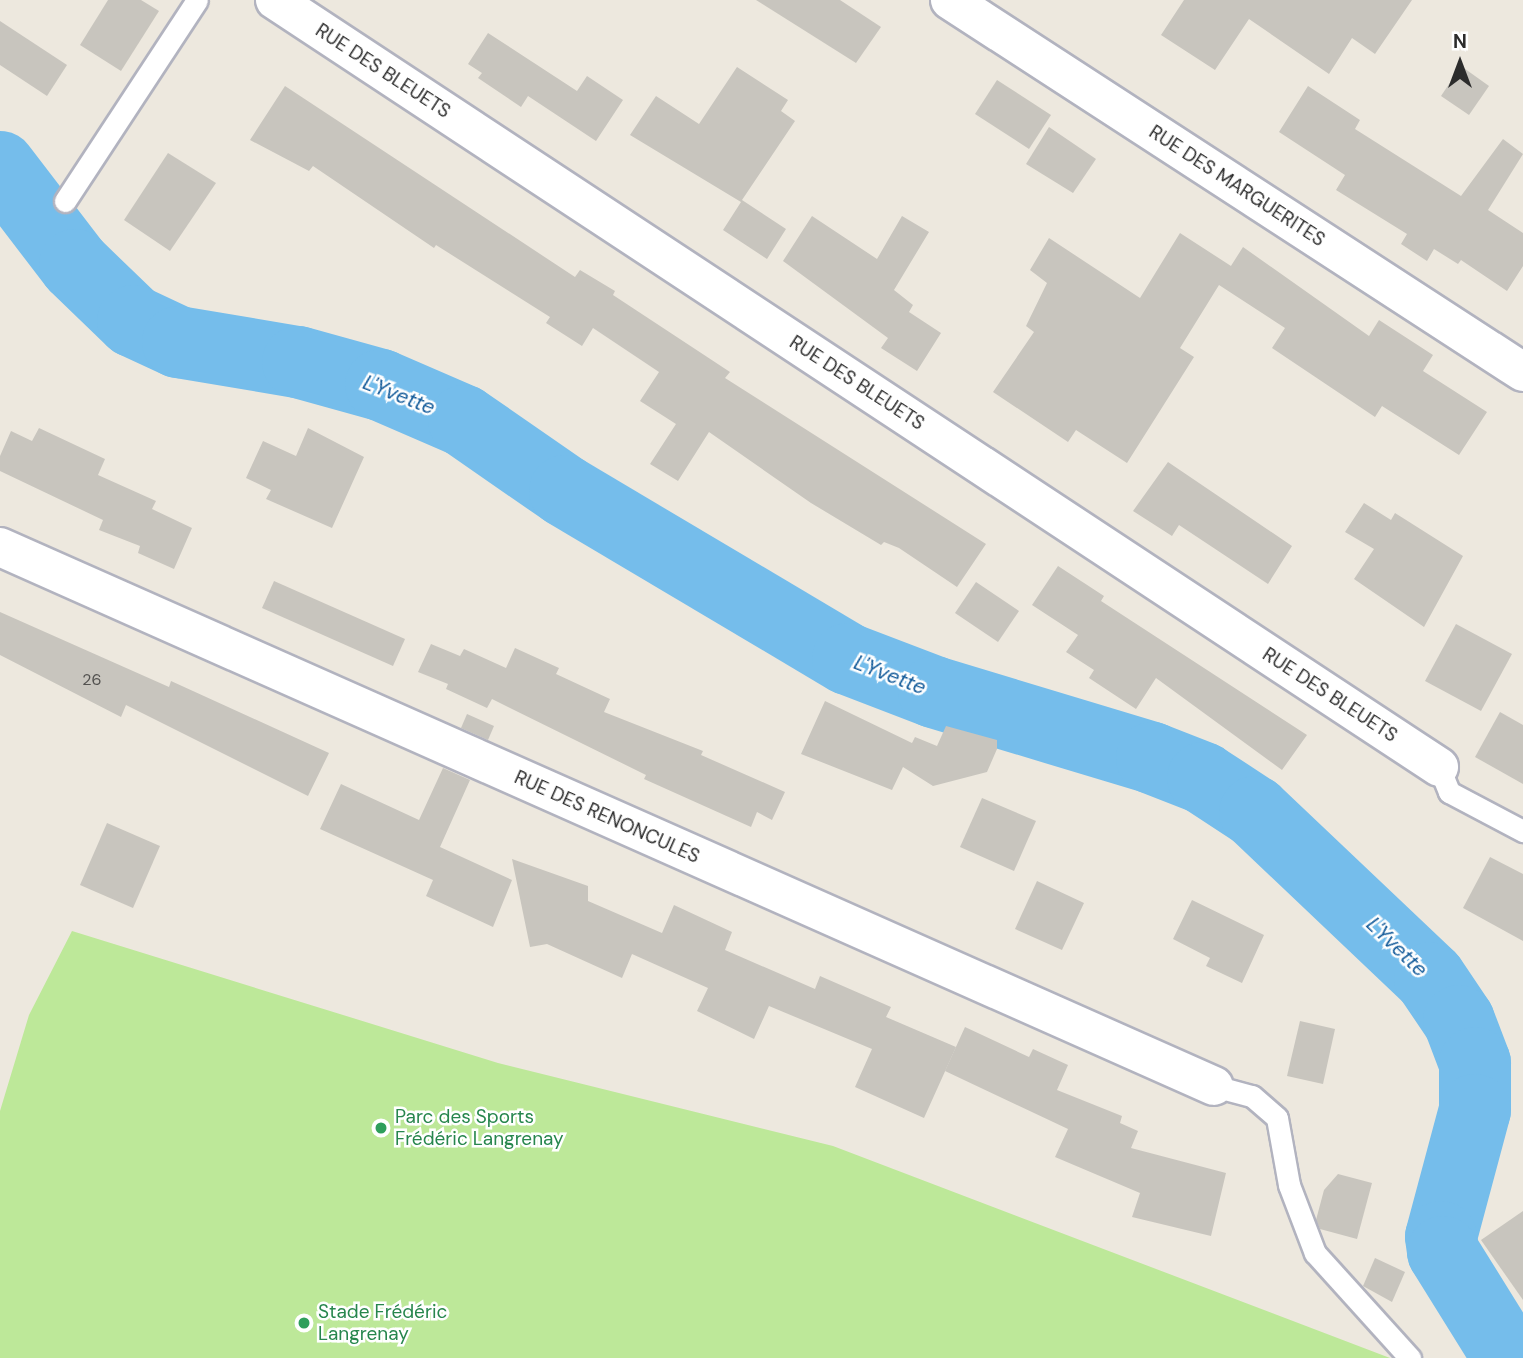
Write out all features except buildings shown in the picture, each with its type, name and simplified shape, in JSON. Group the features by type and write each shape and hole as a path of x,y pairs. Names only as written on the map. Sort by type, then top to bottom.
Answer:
{"street":[{"name":"RUE DES BLEUETS","path":"275,0 1439,766"},
{"name":"RUE DES MARGUERITES","path":"950,0 1523,372"},
{"name":"RUE DES RENONCULES","path":"0,547 1214,1086"}],"lane":[{"path":"65,201 197,0"},
{"path":"1439,766 1449,792 1523,831"},
{"path":"1214,1086 1252,1096 1277,1118 1289,1185 1315,1253 1410,1358"}],"green space":[{"name":"Parc des Sports Frédéric Langrenay","path":"72,931 498,1063 833,1146 1390,1358 0,1358 0,1111 29,1015"}],"waterway":[{"name":"L'Yvette","path":"0,167 75,265 133,321 178,342 298,362 381,385 464,421 565,491 848,659 934,692 1152,758 1203,778 1255,812 1430,978 1459,1021 1475,1063 1475,1110 1441,1237 1443,1252 1509,1358"}],"place":[{"name":"Parc des Sports Frédéric Langrenay","path":"381,1128"},
{"name":"Stade Frédéric Langrenay","path":"304,1323"}]}
